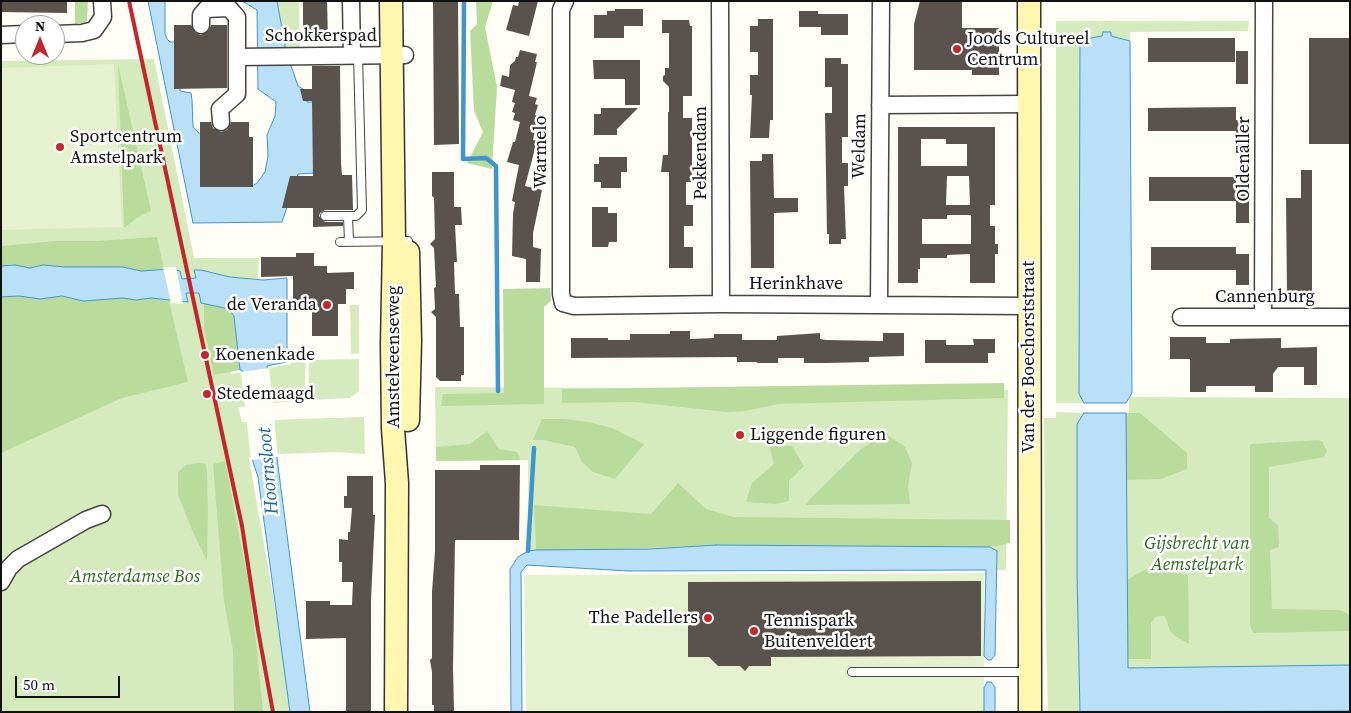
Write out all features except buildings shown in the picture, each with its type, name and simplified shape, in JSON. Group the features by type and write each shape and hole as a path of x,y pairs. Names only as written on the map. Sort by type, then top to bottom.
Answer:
{"main road":[{"name":"Amstelveenseweg","path":"391,1 398,56 401,241 410,341 406,484 408,712"},
{"name":"Amstelveenseweg","path":"398,56 404,1"},
{"name":"Van der Boechorststraat","path":"1029,1 1030,712"},
{"name":"Amstelveenseweg","path":"396,712 397,483 392,344 401,241"}],"street":[{"path":"65,34 94,30 103,17 102,1"},
{"path":"351,1 355,55"},
{"name":"Warmelo","path":"563,303 561,294 561,10 565,1"},
{"name":"Pekkendam","path":"720,1 721,304"},
{"path":"880,105 881,1"},
{"name":"Oldenaller","path":"1263,316 1264,1"},
{"path":"201,25 202,15 206,9 229,8 237,17 237,94 220,109 221,122"},
{"path":"1,35 15,34"},
{"name":"Schokkerspad","path":"237,57 289,55 398,56"},
{"name":"Weldam","path":"879,305 880,105 1029,104"},
{"name":"Herinkhave","path":"563,303 574,306 721,304 1029,306"},
{"name":"Cannenburg","path":"1181,318 1263,316 1350,317"},
{"path":"4,569 68,530 102,514"}],"lane":[{"path":"325,216 356,216 362,210 355,55"},
{"path":"348,216 349,242"},
{"path":"340,242 401,241"},
{"path":"852,672 1030,672"}],"green space":[{"path":"75,1 88,1 87,22 75,24"},
{"path":"276,1 299,1 300,51 286,51"},
{"path":"476,1 493,1 485,27 497,87 492,169 467,163 483,132 474,111 470,31 477,24"},
{"path":"1056,21 1249,21 1248,31 1130,32 1130,41 1111,36 1111,32 1103,33 1079,394 1084,403 1056,403"},
{"name":"Amsterdamse Bos","path":"154,59 194,258 259,258 258,279 230,277 209,272 231,374 291,364 291,357 298,357 298,360 306,360 304,400 238,407 242,422 364,417 365,454 338,452 279,454 249,458 290,694 290,712 1,712 1,61 15,61 15,65 65,65 65,60"},
{"name":"Sportcentrum Amstelpark","path":"114,64 122,227 1,230 1,68"},
{"path":"118,64 151,211 141,215 124,228"},
{"path":"157,237 164,269 141,271 123,267 43,265 30,268 15,265 1,266 1,246 56,241 97,241"},
{"path":"550,288 551,301 544,307 544,404 441,406 443,394 504,393 503,289"},
{"path":"19,296 40,299 62,296 83,301 151,298 169,301 188,382 122,398 1,453 1,297"},
{"path":"204,303 229,309 234,316 240,370 214,375 204,328"},
{"path":"350,305 359,305 359,353 351,354"},
{"path":"359,359 359,391 350,398 308,400 309,360"},
{"path":"1004,383 1004,398 778,404 745,411 727,412 634,402 562,403 562,389"},
{"path":"435,387 1008,390 1006,570 529,566 528,460 436,461"},
{"name":"Gijsbrecht van Aemstelpark","path":"1129,397 1350,398 1350,712 1048,712 1044,418 1056,418 1056,412 1084,413 1081,417 1129,417"},
{"path":"1126,413 1140,413 1187,453 1187,469 1161,479 1126,480"},
{"path":"542,419 589,422 612,428 644,444 615,479 593,472 582,462 575,447 543,440 533,440"},
{"path":"487,431 499,449 517,452 521,460 436,461 436,447 470,444"},
{"path":"886,434 905,447 912,463 908,486 910,504 806,505 861,449"},
{"path":"1322,441 1327,451 1324,457 1269,467 1269,518 1278,525 1279,547 1270,550 1272,609 1339,610 1347,613 1350,617 1350,631 1254,633 1250,624 1250,447 1251,444"},
{"path":"769,445 792,446 804,466 789,481 789,501 775,504 746,502 752,483 774,464"},
{"path":"225,461 249,586 263,712 234,712 233,651 224,601 213,464"},
{"path":"206,464 207,473 207,561 178,495 178,472 186,465"},
{"path":"678,483 706,509 734,517 1010,520 1010,543 990,547 716,545 541,552 536,550 534,505 651,514"},
{"path":"1157,569 1188,575 1189,644 1170,631 1165,616 1159,616 1155,617 1151,623 1151,659 1128,659 1127,580 1144,570"},
{"name":"Tennispark Buitenveldert","path":"984,573 984,712 526,712 524,575"}],"water":[{"path":"148,1 165,1 165,34 170,42 178,42 180,91 191,93 193,127 252,186 257,183 265,172 268,156 267,135 275,116 276,102 258,89 257,10 242,1 277,1 286,51 298,86 306,91 307,102 316,102 316,173 298,174 282,222 193,223"},
{"path":"1103,32 1111,32 1111,36 1130,41 1132,393 1126,403 1084,403 1079,394 1080,40 1102,36"},
{"name":"Hoornsloot","path":"15,265 30,268 43,265 123,267 141,271 171,269 180,271 182,279 196,278 194,270 230,277 263,280 287,278 287,362 267,366 310,712 290,712 258,477 253,462 234,316 229,309 201,303 199,293 186,293 188,302 151,298 83,301 62,296 40,299 19,296 1,297 1,266"},
{"path":"1084,413 1126,413 1128,668 1350,665 1350,711 1080,712 1077,575 1077,424"},
{"path":"716,545 990,547 997,551 995,655 991,660 984,656 986,570 628,571 527,565 521,572 522,712 511,712 510,569 518,557 528,551 536,550 651,549"},
{"path":"987,682 991,682 995,687 995,712 984,712 984,688"}],"pier":[{"path":"163,267 176,267 183,304 171,303"},
{"path":"269,368 278,457 251,460 241,372"}],"waterway":[{"path":"464,1 463,159 486,158 496,166 498,391"},
{"path":"528,551 534,448"}],"railway":[{"path":"129,1 242,526 273,712"}],"place":[{"name":"Joods Cultureel Centrum","path":"957,49"},
{"name":"Sportcentrum Amstelpark","path":"60,147"},
{"name":"de Veranda","path":"327,305"},
{"name":"Koenenkade","path":"205,355"},
{"name":"Stedemaagd","path":"207,394"},
{"name":"Liggende figuren","path":"740,435"},
{"name":"The Padellers","path":"708,618"},
{"name":"Tennispark Buitenveldert","path":"754,631"}]}
